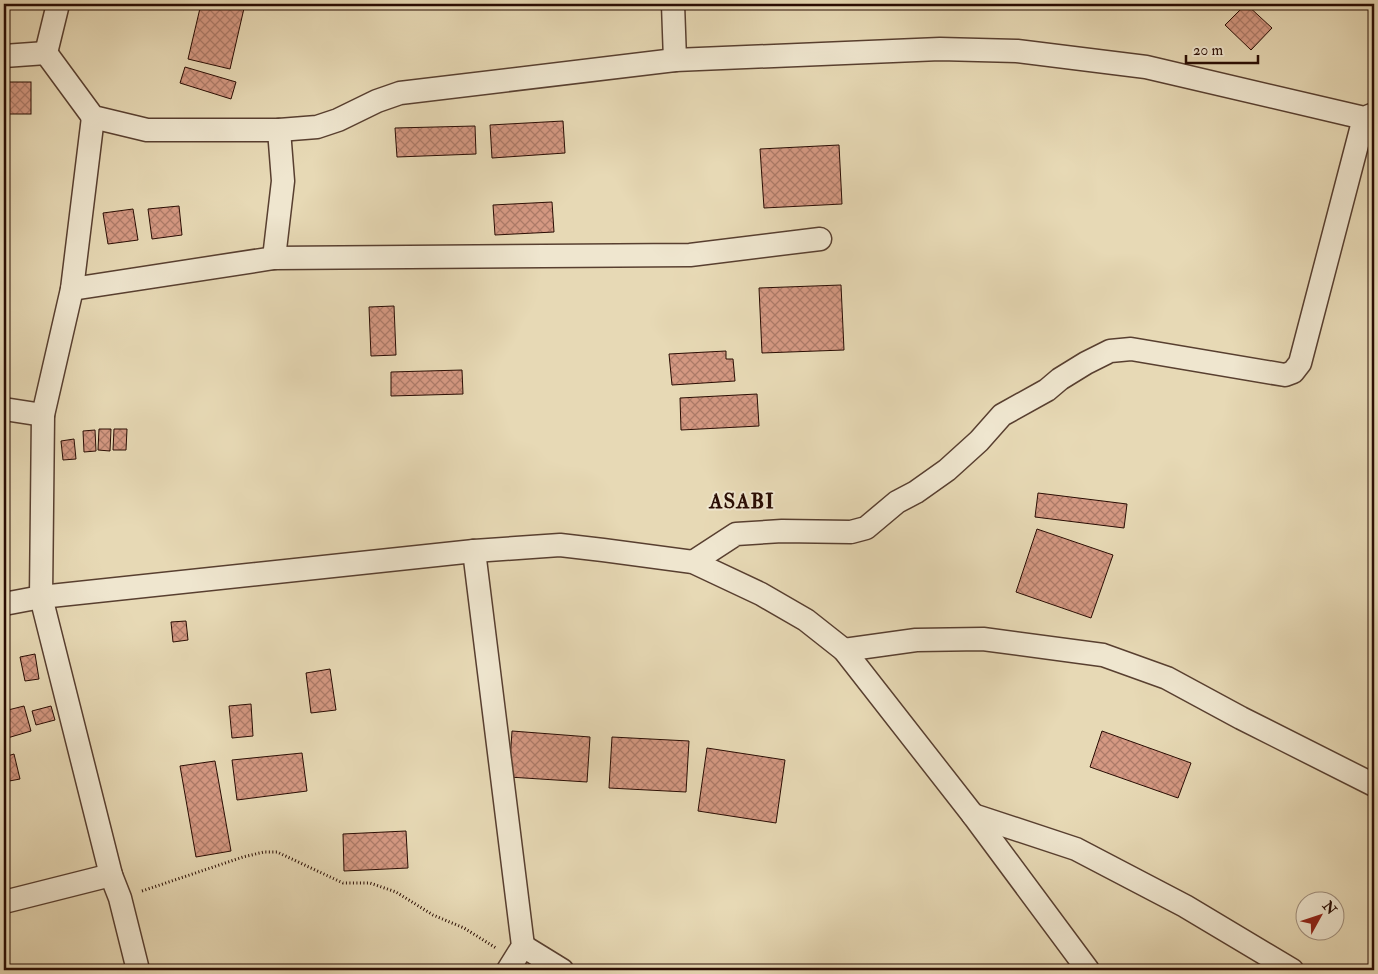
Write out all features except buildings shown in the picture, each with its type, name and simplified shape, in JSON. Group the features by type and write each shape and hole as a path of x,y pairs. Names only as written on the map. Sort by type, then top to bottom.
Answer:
{"street":[{"path":"46,53 58,4"},
{"path":"672,4 675,60"},
{"path":"46,53 94,117 147,130 279,130 317,127 400,93 675,60 940,49 1017,51 1146,67 1369,116 1300,363 1293,372 1285,375 1131,349 1110,351 1086,363 1060,379 1047,390 1002,415 979,441 947,470 916,492 897,502 866,528 851,532 782,531 736,534 693,562"},
{"path":"4,56 46,53"},
{"path":"94,117 72,289 43,415 41,597 111,874 120,898 138,970"},
{"path":"274,258 283,181 279,130"},
{"path":"72,289 274,258 690,255 820,239"},
{"path":"4,409 43,415"},
{"path":"4,604 41,597 474,551 560,545 611,550 693,562 761,594 806,620 844,650 973,815 1088,970"},
{"path":"474,551 515,959 562,970"},
{"path":"844,650 916,640 983,639 1104,654 1167,678 1241,718 1374,785"},
{"path":"973,815 1076,849 1185,906 1292,970"},
{"path":"4,902 111,874"}],"path":[{"path":"120,898 242,857 264,852 277,852 343,883 370,883 396,892 433,915 464,928 515,959"}],"district":[{"name":"ASABI","path":"742,501"}]}
